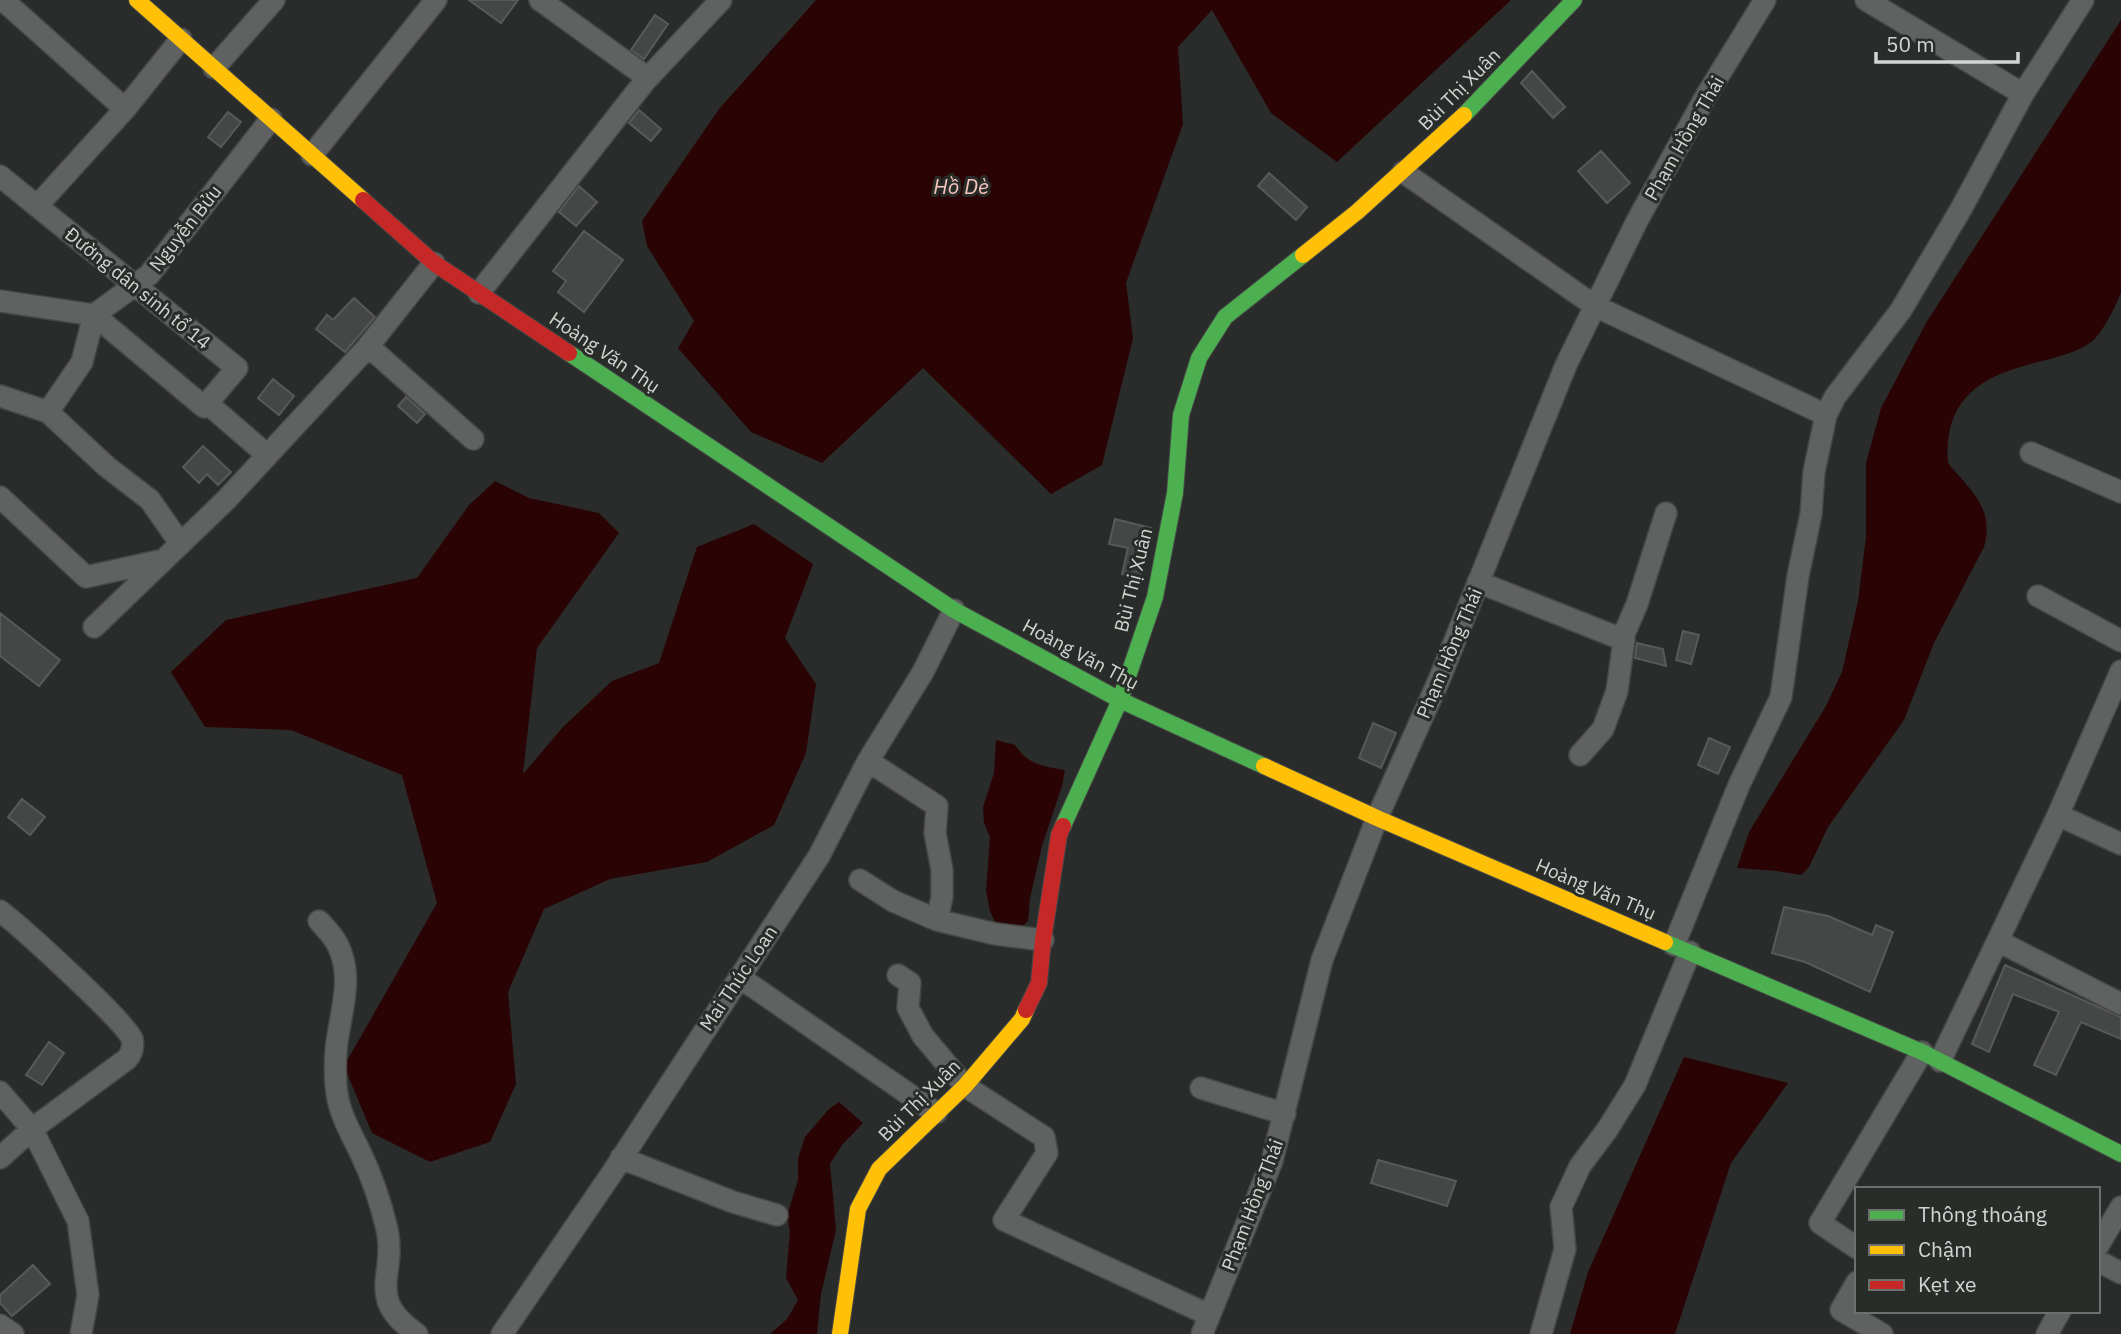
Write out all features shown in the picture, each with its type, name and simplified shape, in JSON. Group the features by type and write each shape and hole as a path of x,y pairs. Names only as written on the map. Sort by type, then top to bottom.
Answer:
{"main road":[{"name":"Bùi Thị Xuân","path":"840,1334 858,1209 879,1169 965,1086 1023,1019 1039,983 1059,835 1120,700 1155,597 1175,494 1181,415 1199,358 1225,317 1403,172 1491,89 1574,0"},
{"name":"Hoàng Văn Thụ","path":"142,1 181,39 434,262 954,610 1120,700 1377,818 1931,1057 2121,1154"}],"street":[{"path":"4,0 125,109"},
{"path":"214,68 274,0"},
{"path":"312,155 436,0"},
{"path":"540,0 648,78"},
{"path":"479,293 648,78 721,0"},
{"name":"Phạm Hồng Thái","path":"1205,1324 1272,1161 1322,960 1377,818 1439,680 1566,365 1637,221 1706,96 1765,0"},
{"path":"1866,0 2023,94"},
{"path":"1541,1334 1565,1249 1561,1207 1580,1166 1607,1130 1635,1085 1739,785 1781,697 1798,576 1811,514 1814,472 1826,415 1835,397 1901,310 1962,209 2023,94 2082,0"},
{"path":"37,206 125,109 181,39"},
{"name":"Nguyễn Bửu","path":"94,315 149,275 271,118"},
{"path":"1403,172 1595,306 1826,415"},
{"name":"Đường dân sinh tổ 14","path":"0,177 237,368 205,405"},
{"path":"94,627 180,544 369,346 434,262"},
{"path":"0,301 94,315 267,455"},
{"path":"48,412 82,362 94,315"},
{"path":"369,346 473,439"},
{"path":"0,397 48,412 106,466 150,500 180,544"},
{"path":"2031,453 2121,492"},
{"path":"0,497 86,577 163,560"},
{"path":"1580,755 1603,729 1617,691 1622,639 1637,604 1666,513"},
{"path":"1478,582 1622,639"},
{"path":"2038,596 2121,641"},
{"name":"Mai Thúc Loan","path":"502,1334 819,856 868,761 923,672 954,610"},
{"path":"1855,1247 1819,1223 1931,1057 1998,941 2058,815 2121,671"},
{"path":"868,761 937,806 935,833 942,870 942,897 937,920"},
{"path":"2058,815 2121,844"},
{"path":"860,880 893,901 937,920 995,934 1043,940"},
{"path":"0,911 107,1009 133,1042 133,1049 127,1059 32,1129 0,1158"},
{"path":"319,921 335,938 344,962 343,998 336,1052 340,1107 370,1174 387,1228 389,1240 385,1284 388,1303 399,1320 417,1334"},
{"path":"1998,941 2121,1004"},
{"path":"898,975 910,983 908,1008 923,1036 965,1086 1044,1137 1047,1153 1004,1220 1205,1324"},
{"path":"739,977 936,1113"},
{"path":"1201,1088 1285,1114"},
{"path":"0,1092 32,1129 78,1222 88,1295 81,1334"},
{"path":"621,1158 679,1182 777,1215"},
{"path":"2100,1243 2121,1207"},
{"path":"2100,1262 2121,1273"},
{"path":"1855,1286 1841,1310 1882,1334"},
{"path":"2047,1334 2059,1313"},
{"path":"0,1325 13,1334"}],"water":[{"name":"Hồ Dè","path":"816,0 1511,0 1337,162 1271,113 1212,10 1178,47 1183,124 1126,283 1133,338 1102,465 1051,494 923,368 822,463 751,432 678,348 694,321 647,246 642,221 719,109"},
{"path":"2121,20 2121,293 2112,313 2095,339 2082,348 2000,374 1973,391 1963,402 1950,428 1948,463 1978,500 1986,521 1987,533 1984,547 1934,643 1904,720 1828,827 1809,867 1801,875 1737,868 1749,832 1826,706 1842,672 1858,601 1866,537 1866,463 1881,408 1926,323"},
{"path":"495,481 529,498 599,513 619,533 537,648 523,774 563,727 612,681 659,663 697,547 754,524 813,564 785,638 816,684 806,753 774,825 707,862 610,879 544,909 508,992 516,1084 490,1142 430,1162 372,1133 344,1066 437,903 402,775 291,730 205,727 171,672 226,620 417,578 469,505"},
{"path":"996,740 1015,745 1025,757 1037,764 1065,770 1042,846 1030,898 1028,921 1020,929 995,922 986,891 990,837 984,823 983,807 994,773"},
{"path":"1684,1057 1788,1083 1731,1163 1675,1334 1570,1334 1588,1272"},
{"path":"839,1102 863,1123 842,1145 830,1164 836,1230 821,1294 817,1334 770,1334 787,1319 798,1300 786,1278 790,1231 787,1216 798,1180 798,1159 805,1137 829,1109"}],"building":[{"path":"469,0 518,0 501,23"},
{"path":"655,15 668,24 644,59 631,50"},
{"path":"1532,71 1565,107 1553,118 1521,83"},
{"path":"639,110 661,129 651,141 629,123"},
{"path":"228,112 241,122 221,147 208,137"},
{"path":"1601,151 1630,183 1607,203 1578,171"},
{"path":"1269,173 1307,207 1296,220 1258,186"},
{"path":"579,186 597,202 576,226 559,212"},
{"path":"584,231 623,260 584,312 558,292 566,281 553,271"},
{"path":"354,298 375,317 345,352 316,329 327,315 333,320"},
{"path":"273,379 294,396 279,415 258,398"},
{"path":"406,397 425,414 417,423 398,406"},
{"path":"203,446 231,472 218,485 207,474 199,483 183,467"},
{"path":"1115,519 1151,528 1140,578 1122,574 1128,548 1109,544"},
{"path":"0,613 60,660 39,686 0,656"},
{"path":"1683,631 1699,635 1691,664 1676,660"},
{"path":"1637,643 1663,649 1666,666 1635,658"},
{"path":"1373,723 1396,733 1381,768 1359,758"},
{"path":"1709,738 1730,747 1718,774 1698,765"},
{"path":"22,799 45,817 30,835 8,817"},
{"path":"1784,907 1828,916 1872,935 1876,925 1893,932 1870,992 1805,962 1772,953"},
{"path":"2005,965 2121,1017 2121,1039 2081,1022 2056,1075 2034,1065 2059,1012 2013,994 1989,1052 1972,1044"},
{"path":"49,1042 64,1053 42,1085 26,1075"},
{"path":"1378,1160 1456,1181 1447,1206 1371,1183"},
{"path":"33,1265 50,1284 12,1316 0,1303 0,1295"}],"traffic: fast":[{"path":"1464,115 1574,0"},
{"path":"1063,826 1120,700 1155,597 1175,493 1181,415 1199,358 1225,317 1303,255"},
{"path":"569,353 954,610 1120,700 1264,766"},
{"path":"1665,942 1922,1052 2121,1154"}],"traffic: slow":[{"path":"137,0 363,200"},
{"path":"1303,255 1357,212 1464,115"},
{"path":"1264,766 1377,818 1665,942"},
{"path":"840,1334 858,1209 879,1169 965,1086 1022,1019 1026,1010"}],"traffic: jam":[{"path":"363,200 434,263 569,353"},
{"path":"1026,1010 1039,983 1059,835 1063,826"}]}
